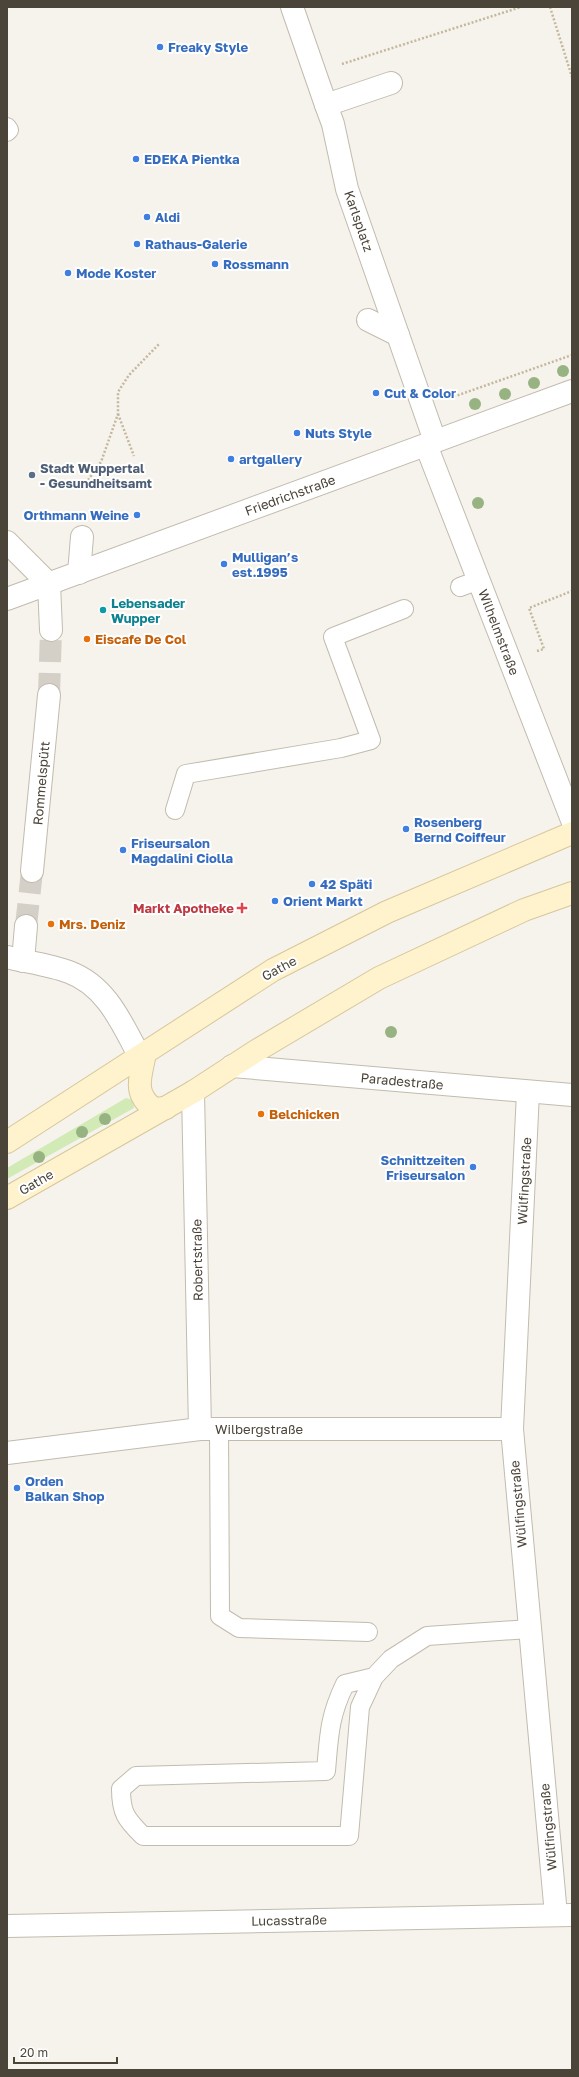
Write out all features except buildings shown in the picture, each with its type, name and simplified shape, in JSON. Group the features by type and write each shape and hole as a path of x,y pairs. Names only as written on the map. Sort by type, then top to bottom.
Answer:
{"main road":[{"name":"Gathe","path":"7,1142 273,970 387,912 572,833"},
{"name":"Gathe","path":"7,1198 166,1108 232,1066 379,978 524,910 572,892"},
{"path":"143,1055 140,1092 144,1102 154,1109 166,1108"}],"street":[{"name":"Karlsplatz","path":"292,7 333,124 347,189 398,335 431,443"},
{"path":"326,106 391,82"},
{"path":"368,320 398,335"},
{"name":"Friedrichstraße","path":"7,599 572,391"},
{"name":"Wilhelmstraße","path":"431,443 469,584 572,820"},
{"path":"79,573 82,537"},
{"path":"7,542 49,584 51,630"},
{"name":"Rommelspütt","path":"32,871 49,695"},
{"path":"26,926 15,959 68,972 91,984 112,1006 143,1055"},
{"name":"Paradestraße","path":"232,1066 572,1095"},
{"name":"Robertstraße","path":"193,1092 210,1429"},
{"name":"Wülfingstraße","path":"528,1092 512,1429 529,1629 564,1915"},
{"name":"Wilbergstraße","path":"7,1453 210,1429 512,1429"},
{"name":"Lucasstraße","path":"7,1926 564,1915"}],"lane":[{"path":"7,127 10,130 7,132"},
{"path":"175,810 186,774 341,748 371,740 333,637 404,609"},
{"path":"210,1429 220,1616 239,1628 368,1632"},
{"path":"374,1677 345,1684 335,1704 330,1721 326,1771 136,1776 121,1789 121,1807 131,1824 142,1836 349,1836 360,1707 374,1677 391,1659 427,1636 529,1629"}],"path":[{"path":"315,72 521,7"},
{"path":"550,7 572,77"},
{"path":"88,480 102,462 118,414 118,392 129,375 160,343"},
{"path":"118,414 134,456"},
{"path":"544,649 529,608 572,591"}],"green space":[{"path":"126,1098 133,1100 134,1108 7,1179 7,1168"}],"tunnel":[{"path":"49,695 51,630"},
{"path":"26,926 32,871"}],"place":[{"name":"Freaky Style","path":"160,47"},
{"name":"EDEKA Pientka","path":"136,159"},
{"name":"Aldi","path":"147,217"},
{"name":"Rathaus-Galerie","path":"137,244"},
{"name":"Rossmann","path":"215,264"},
{"name":"Mode Koster","path":"68,273"},
{"name":"Cut & Color","path":"376,393"},
{"name":"Nuts Style","path":"297,433"},
{"name":"artgallery","path":"231,459"},
{"name":"Stadt Wuppertal - Gesundheitsamt","path":"32,475"},
{"name":"Orthmann Weine","path":"137,515"},
{"name":"Mulligan’s est.1995","path":"224,564"},
{"name":"Lebensader Wupper","path":"103,610"},
{"name":"Eiscafe De Col","path":"87,639"},
{"name":"Rosenberg Bernd Coiffeur","path":"406,829"},
{"name":"Friseursalon Magdalini Ciolla","path":"123,850"},
{"name":"42 Späti","path":"312,884"},
{"name":"Orient Markt","path":"275,901"},
{"name":"Markt Apotheke","path":"242,908"},
{"name":"Mrs. Deniz","path":"51,924"},
{"name":"Belchicken","path":"261,1114"},
{"name":"Schnittzeiten Friseursalon","path":"473,1167"},
{"name":"Orden Balkan Shop","path":"17,1488"}]}
